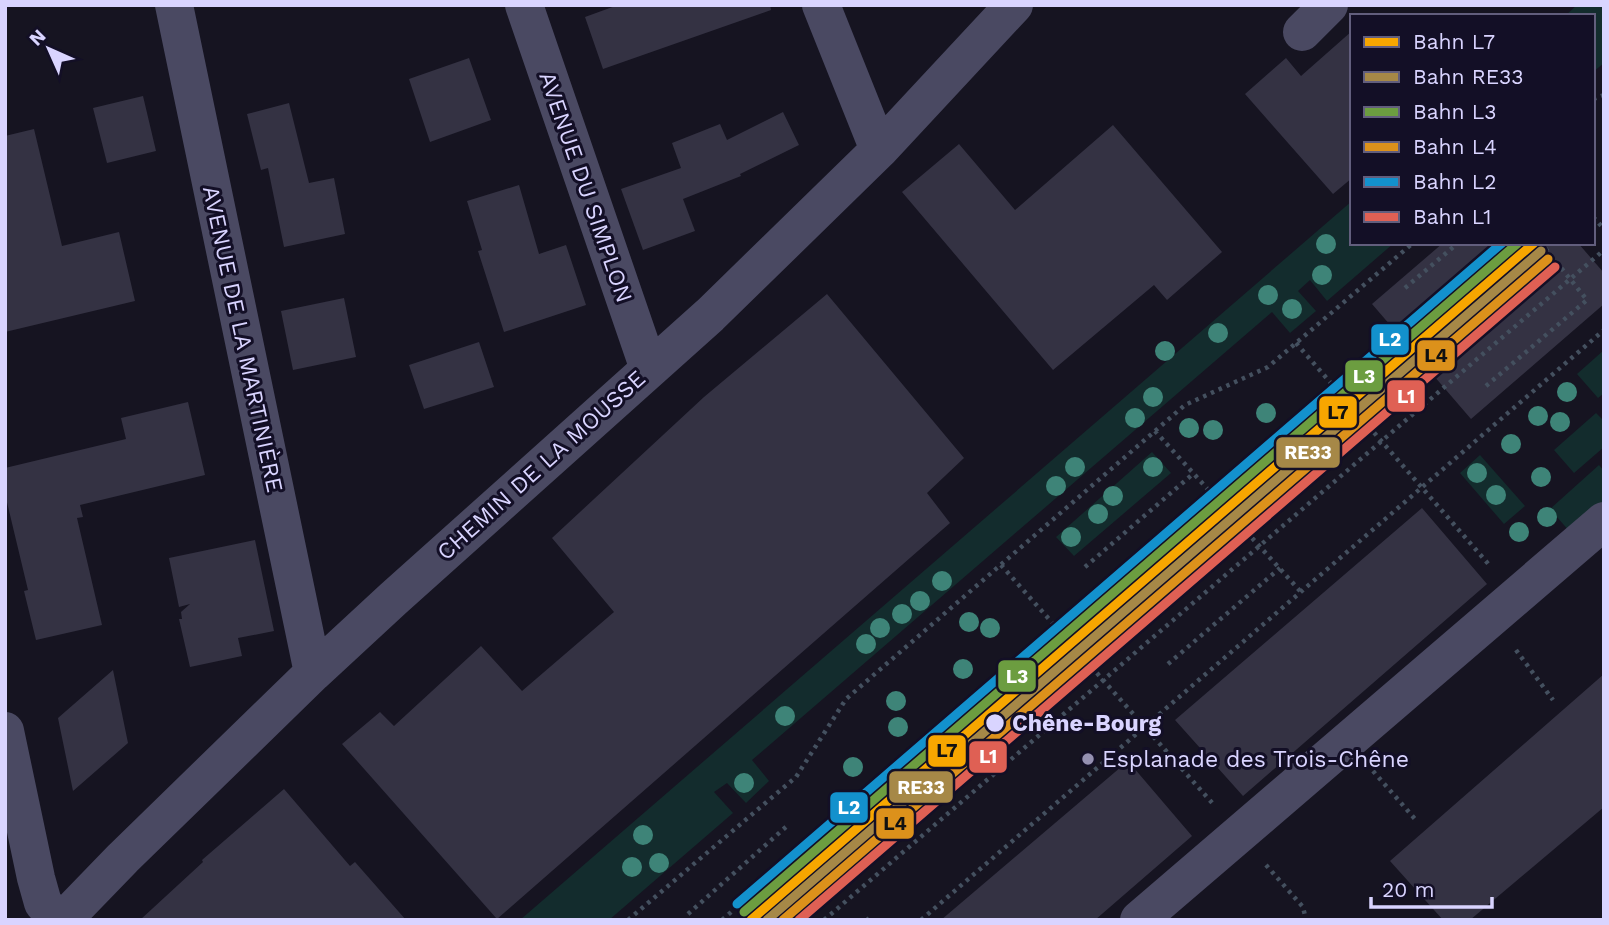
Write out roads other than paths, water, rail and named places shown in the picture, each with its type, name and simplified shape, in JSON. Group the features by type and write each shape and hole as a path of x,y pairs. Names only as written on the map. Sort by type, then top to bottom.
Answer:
{"street":[{"name":"AVENUE DE LA MARTINIÈRE","path":"174,5 313,673"},
{"name":"AVENUE DU SIMPLON","path":"524,5 649,369"},
{"path":"821,5 879,150"},
{"name":"CHEMIN DE LA MOUSSE","path":"60,920 313,673 710,314 879,150 1014,5"},
{"path":"1302,32 1329,5"},
{"path":"1139,920 1604,522"},
{"path":"5,731 43,903 60,920"}],"rail line":[{"name":"L2","path":"737,904 1500,245"},
{"name":"L3","path":"744,912 1516,245"},
{"name":"L7","path":"751,920 1532,245"},
{"name":"RE33","path":"767,920 1541,251"},
{"name":"L4","path":"783,920 1548,259"},
{"name":"L1","path":"799,920 1555,267"}],"place":[{"name":"Chêne-Bourg","path":"995,723"},
{"name":"Esplanade des Trois-Chêne","path":"1088,759"}]}
